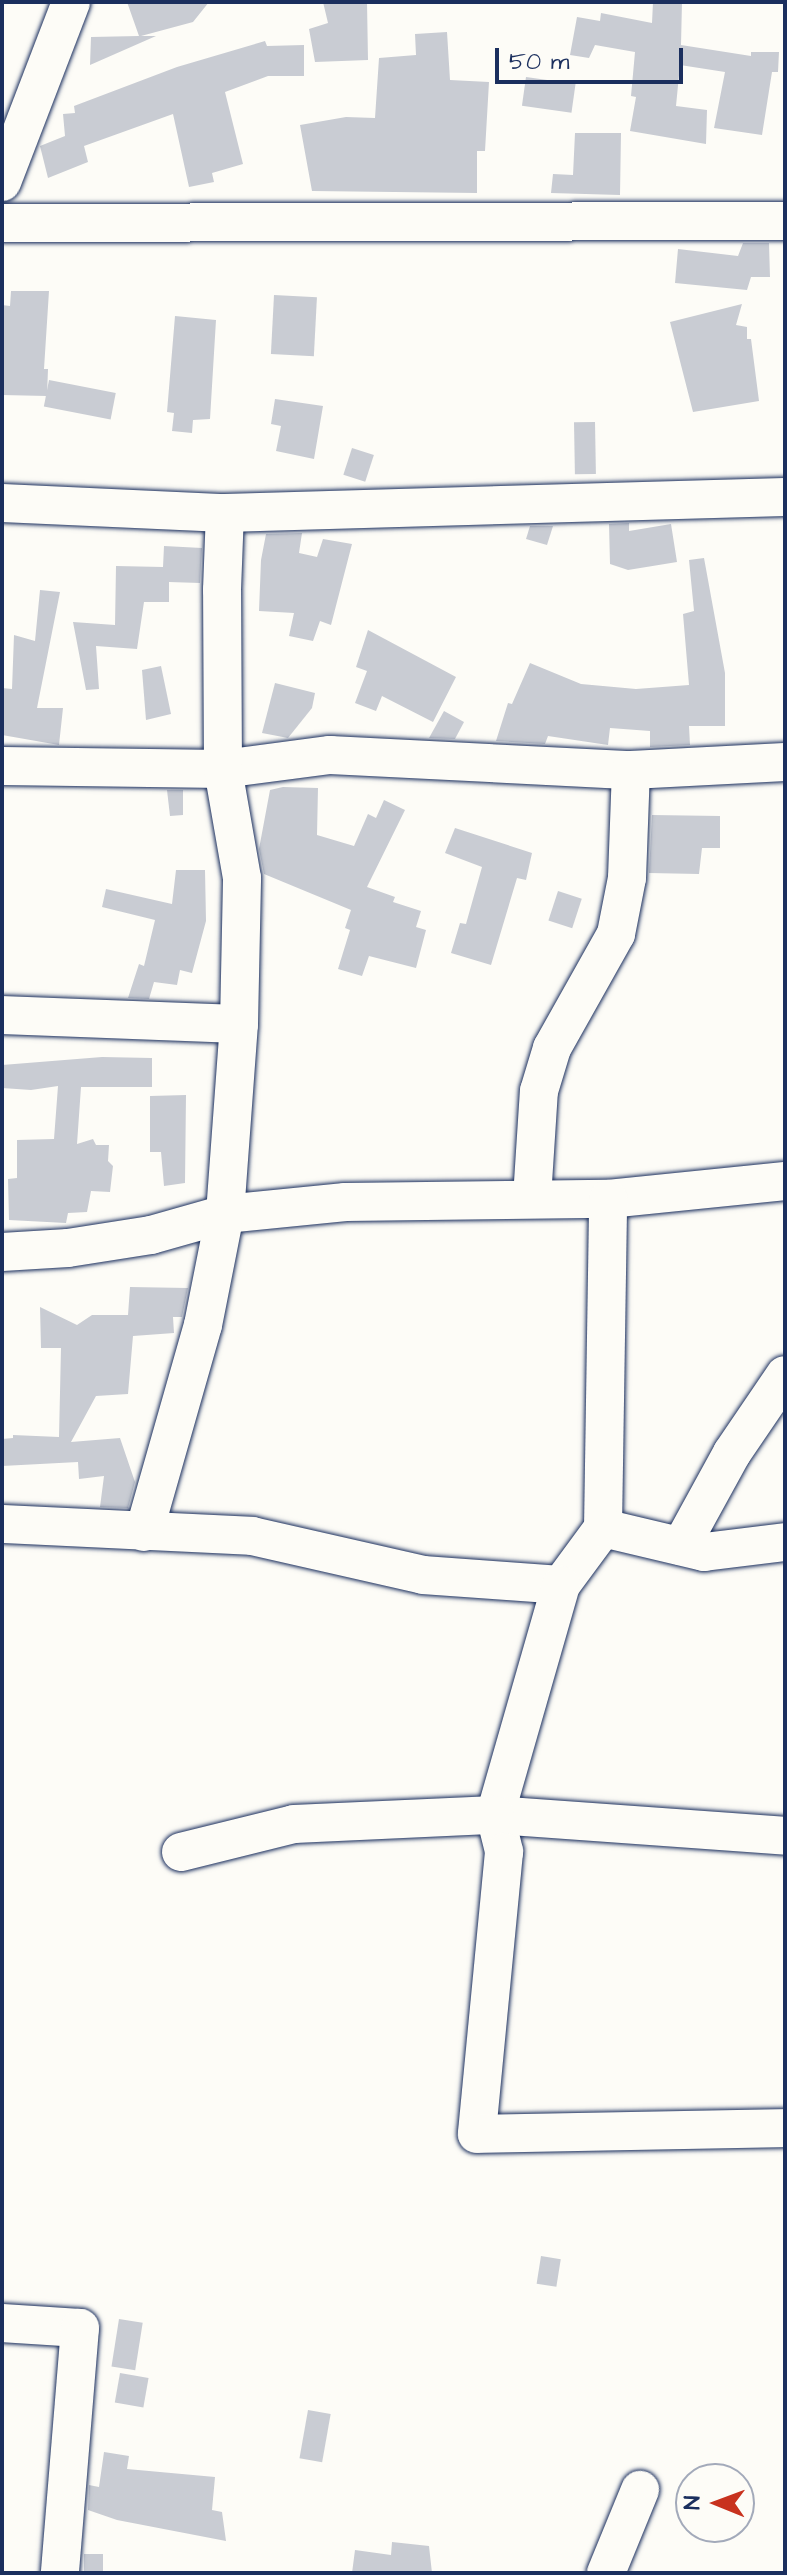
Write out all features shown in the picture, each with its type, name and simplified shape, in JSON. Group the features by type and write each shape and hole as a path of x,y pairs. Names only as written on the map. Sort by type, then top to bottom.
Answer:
{"street":[{"path":"2,182 71,2"},
{"path":"2,223 785,221"},
{"path":"2,503 225,513 785,497"},
{"path":"144,1532 203,1325 225,1214 239,1024 242,878 223,769 225,513"},
{"path":"2,766 223,769 330,755 631,770 785,762"},
{"path":"532,1198 539,1091 552,1048 616,934 627,878 631,770"},
{"path":"2,1015 239,1024"},
{"path":"2,1252 68,1248 151,1235 225,1214 345,1202 608,1199 785,1181"},
{"path":"608,1199 603,1528 561,1585 495,1815 504,1852 477,2134 785,2128"},
{"path":"681,1546 732,1453 785,1375"},
{"path":"2,1524 252,1536 423,1575 561,1585"},
{"path":"603,1528 704,1552 785,1542"},
{"path":"181,1852 294,1824 495,1815 785,1836"},
{"path":"2,2323 80,2328 60,2573"},
{"path":"606,2573 640,2490"}],"building":[{"path":"127,2 209,2 193,22 141,36 156,36 90,65 91,37 139,36"},
{"path":"323,2 367,2 368,60 315,62 309,29 328,23"},
{"path":"653,2 682,2 681,45 751,56 751,52 779,52 778,72 772,72 762,135 714,128 725,72 680,65 676,106 707,110 706,144 630,131 636,97 631,96 635,52 595,45 589,58 570,55 577,17 600,21 601,13 652,23"},
{"path":"447,32 450,80 489,82 485,151 477,151 477,193 312,191 300,125 346,117 375,118 379,58 416,55 415,34"},
{"path":"265,41 267,46 304,45 304,76 268,76 225,92 243,164 212,173 214,182 189,187 173,114 84,146 88,162 48,178 40,146 65,136 63,114 75,113 74,106 177,67"},
{"path":"526,77 576,84 571,113 522,106"},
{"path":"575,133 621,133 620,195 551,193 553,174 573,175"},
{"path":"743,243 769,243 770,277 751,277 747,290 675,283 678,249 738,256"},
{"path":"11,291 49,291 44,369 48,369 47,396 2,395 2,305 10,306"},
{"path":"274,295 317,297 314,356 271,354"},
{"path":"742,304 736,325 747,327 747,339 751,339 759,401 693,412 670,322"},
{"path":"175,316 216,320 210,419 193,420 192,433 172,431 174,413 167,412"},
{"path":"49,380 116,393 111,419 44,407"},
{"path":"275,399 323,406 314,459 276,451 281,426 271,424"},
{"path":"574,422 595,422 596,474 575,474"},
{"path":"352,448 374,455 365,482 343,475"},
{"path":"629,523 629,531 671,524 677,562 628,570 610,564 609,524"},
{"path":"530,526 553,526 547,545 526,539"},
{"path":"302,533 299,553 317,557 323,539 352,544 331,625 320,621 313,641 289,636 294,613 259,611 261,560 266,534"},
{"path":"164,546 202,548 200,583 169,582 169,602 144,602 137,649 96,646 99,689 86,690 73,622 115,625 116,566 163,567"},
{"path":"704,558 725,673 725,726 689,726 690,745 650,747 650,731 610,728 608,745 548,736 545,744 496,741 508,703 512,704 530,663 581,684 636,689 689,685 683,614 694,611 689,560"},
{"path":"40,590 60,592 37,708 63,708 59,745 2,735 2,688 12,689 14,635 35,641"},
{"path":"368,630 456,677 433,722 382,696 376,711 355,703 367,671 356,667"},
{"path":"161,666 171,714 146,720 142,670"},
{"path":"275,683 315,693 312,708 288,738 262,733"},
{"path":"444,711 464,722 455,739 429,738"},
{"path":"283,787 318,788 317,835 354,846 368,814 376,818 384,800 405,810 367,887 395,897 393,902 421,911 416,927 426,930 416,968 369,956 362,976 338,969 350,930 345,928 351,910 264,874 259,849 270,790"},
{"path":"167,790 183,790 183,815 170,816"},
{"path":"652,815 720,816 720,848 702,848 699,874 649,873"},
{"path":"455,828 532,853 526,880 517,878 491,965 451,953 460,923 466,924 482,867 445,853"},
{"path":"176,870 205,870 206,921 192,973 180,970 177,985 154,982 149,999 128,998 139,964 144,966 155,920 102,907 106,889 172,904"},
{"path":"558,891 582,899 572,928 548,920"},
{"path":"102,1057 152,1058 152,1087 81,1087 77,1144 93,1139 96,1145 109,1145 108,1161 113,1166 110,1192 91,1191 87,1212 68,1213 66,1223 9,1220 8,1179 17,1178 17,1140 54,1139 58,1086 31,1090 2,1088 2,1065"},
{"path":"186,1095 185,1183 164,1186 161,1152 150,1152 150,1096"},
{"path":"130,1287 188,1288 182,1317 173,1317 174,1333 133,1336 128,1394 96,1396 71,1442 120,1438 135,1482 128,1508 100,1507 104,1476 79,1479 78,1462 2,1466 2,1439 13,1438 13,1435 59,1437 61,1348 41,1348 40,1307 77,1325 92,1315 128,1315"},
{"path":"541,2256 561,2259 556,2287 537,2284"},
{"path":"119,2319 143,2323 135,2370 111,2366"},
{"path":"120,2373 149,2378 143,2408 115,2403"},
{"path":"308,2410 331,2414 322,2462 299,2458"},
{"path":"104,2452 129,2456 127,2469 215,2477 212,2510 222,2512 226,2541 117,2520 88,2510 89,2485 99,2487"},
{"path":"392,2542 429,2546 432,2573 352,2573 355,2550 391,2555"},
{"path":"84,2554 103,2554 103,2573 84,2573"}]}
